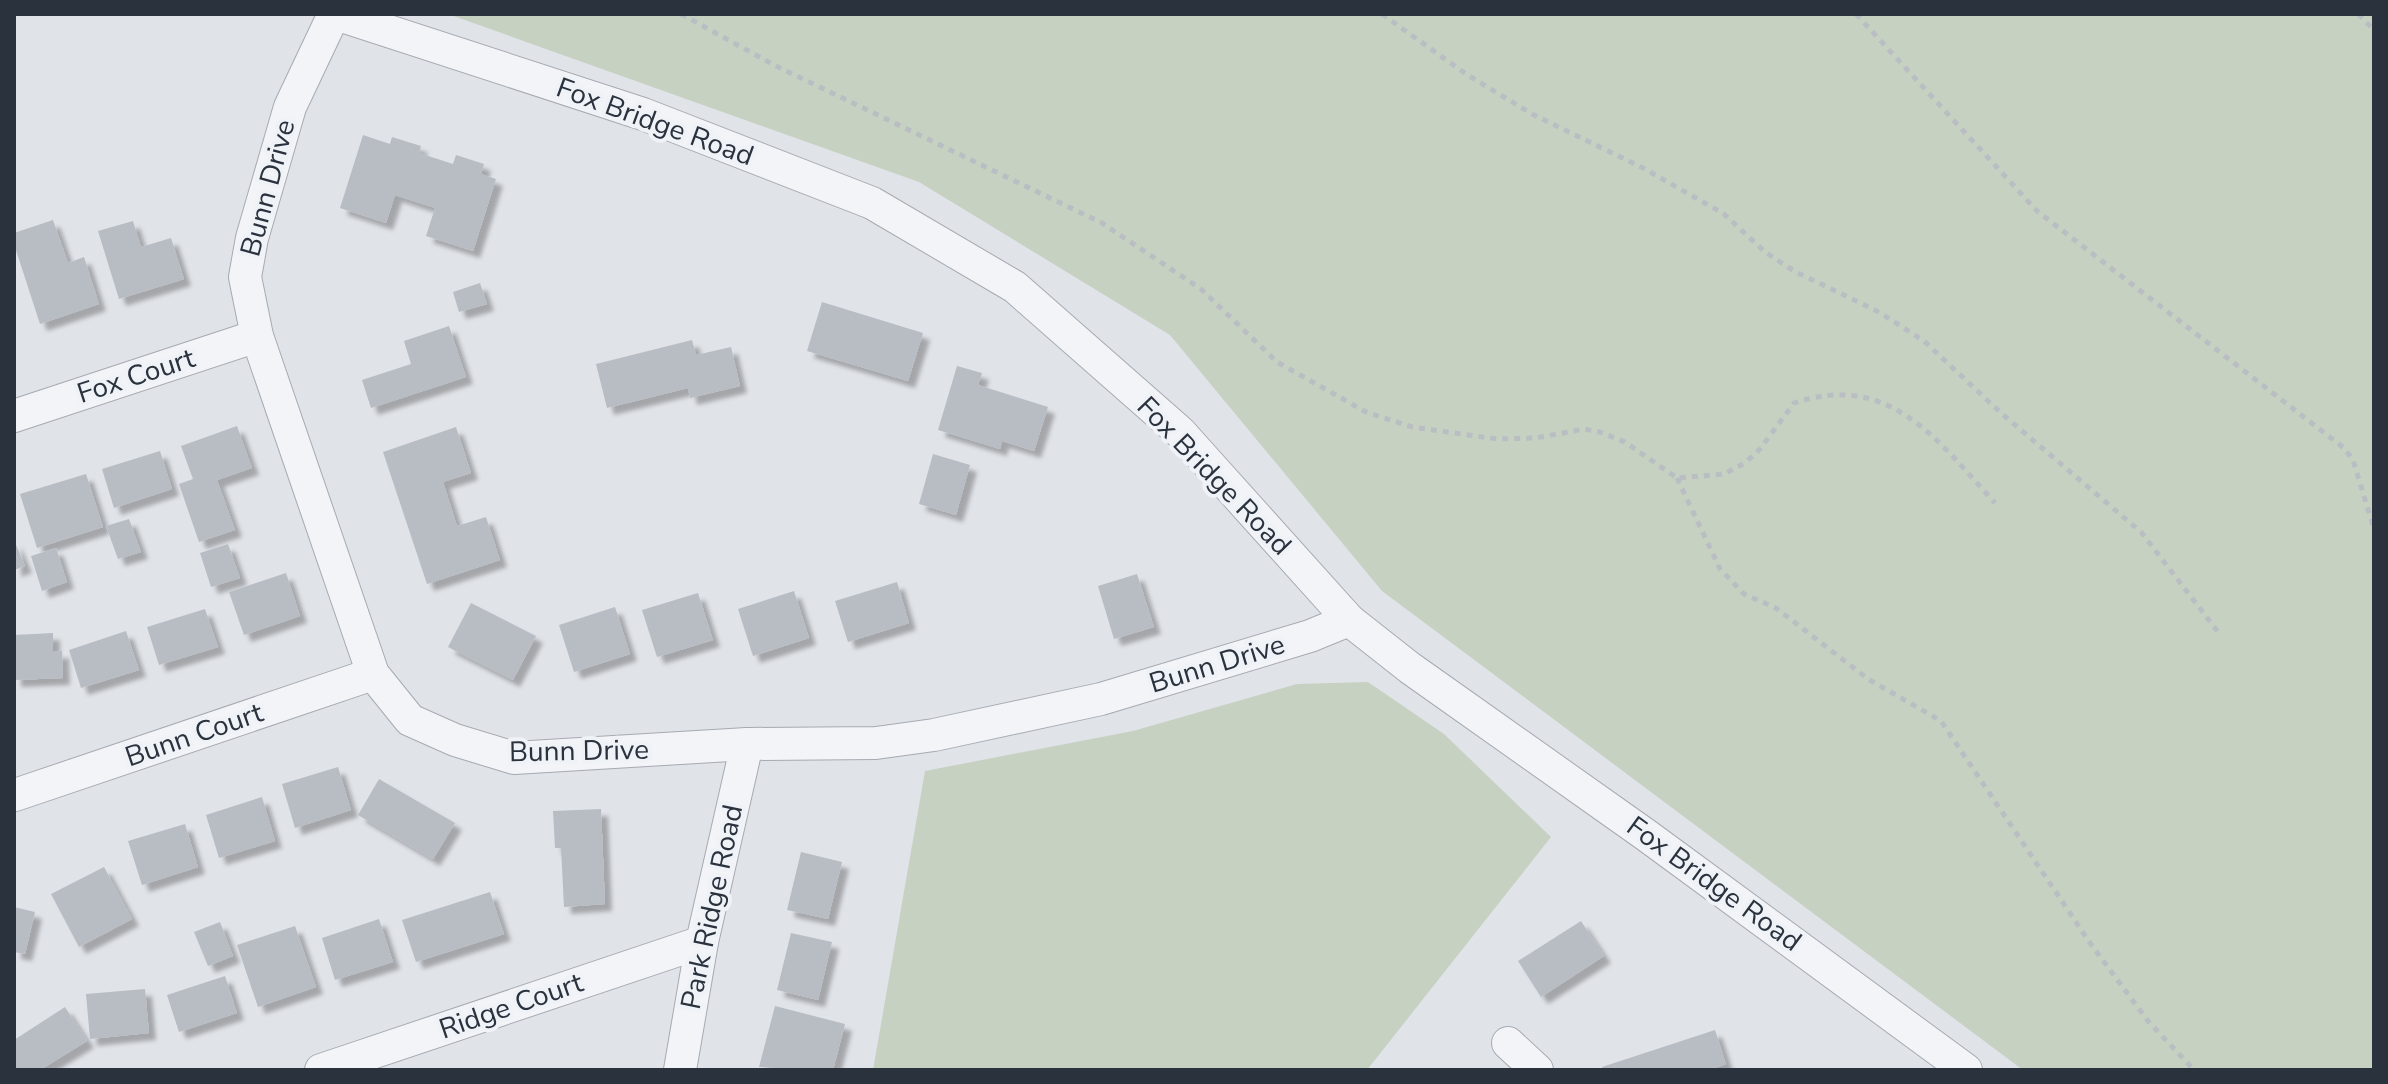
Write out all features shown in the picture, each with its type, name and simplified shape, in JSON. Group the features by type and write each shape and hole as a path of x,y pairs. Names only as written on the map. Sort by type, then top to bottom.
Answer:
{"street":[{"name":"Bunn Drive","path":"335,14 290,107 252,238 245,277 257,336 373,674 410,720 455,740 514,758 747,744 876,743 934,735 1101,699 1310,636 1349,620"},
{"name":"Fox Bridge Road","path":"335,14 643,114 872,203 1015,287 1180,432 1349,620 1410,668 1646,835 1966,1070"},
{"name":"Fox Court","path":"14,416 257,336"},
{"name":"Bunn Court","path":"15,795 373,674"},
{"name":"Park Ridge Road","path":"680,1070 702,942 747,744"},
{"name":"Ridge Court","path":"321,1070 702,942"},
{"path":"1508,1043 1537,1070"}],"path":[{"path":"681,14 774,65 1102,223 1201,289 1277,362 1366,412 1412,427 1497,439 1536,438 1584,429 1600,432 1625,442 1677,478 1720,569 1744,594 1776,608 1868,679 1941,721 2090,943 2148,1021 2194,1070"},
{"path":"1382,14 1466,74 1532,114 1643,168 1724,214 1765,252 1794,271 1877,311 1924,341 2001,413 2141,532 2218,632"},
{"path":"1856,14 2037,211 2344,448 2353,460 2374,529"},
{"path":"2358,14 2374,30"},
{"path":"1677,478 1724,474 1745,463 1760,449 1794,403 1841,393 1874,397 1908,416 1995,503"}],"green space":[{"path":"448,14 2374,14 2374,1070 2023,1070 1382,591 1170,335 919,182"},
{"path":"1368,682 1444,734 1551,837 1367,1070 873,1070 925,771 1133,731 1297,684"}],"building":[{"path":"363,135 390,144 392,137 421,146 419,153 453,164 456,155 484,164 481,174 496,179 473,251 426,236 435,208 395,195 386,223 340,208"},
{"path":"53,220 68,263 84,257 99,304 40,324 14,244 14,233"},
{"path":"133,221 141,247 171,238 184,279 119,299 98,231"},
{"path":"480,283 487,304 459,312 453,292"},
{"path":"822,302 923,333 908,381 807,351"},
{"path":"449,326 466,377 371,408 362,380 411,364 404,341"},
{"path":"692,340 696,355 731,347 740,386 690,398 688,388 607,408 596,364"},
{"path":"957,366 982,373 978,385 1048,407 1034,451 1002,441 1000,449 938,430"},
{"path":"237,426 252,468 217,480 235,530 199,542 179,484 193,479 181,446"},
{"path":"456,427 471,473 443,482 457,526 486,517 500,560 427,584 383,452"},
{"path":"160,451 172,489 114,508 102,469"},
{"path":"933,454 970,465 956,515 919,504"},
{"path":"86,474 103,527 37,548 20,494"},
{"path":"129,519 141,552 118,559 106,526"},
{"path":"14,540 25,566 14,570"},
{"path":"228,544 240,578 211,587 200,553"},
{"path":"56,548 67,582 42,591 31,556"},
{"path":"286,573 300,616 244,635 229,592"},
{"path":"1137,574 1154,627 1114,639 1098,586"},
{"path":"897,582 909,623 848,642 835,601"},
{"path":"794,591 809,638 753,656 738,609"},
{"path":"698,593 713,640 657,657 642,610"},
{"path":"471,603 536,636 513,680 448,647"},
{"path":"615,607 630,654 574,672 559,625"},
{"path":"205,609 218,647 159,665 147,627"},
{"path":"126,631 139,670 81,688 69,650"},
{"path":"53,633 53,652 62,651 63,678 14,680 14,635"},
{"path":"338,767 351,810 295,828 282,784"},
{"path":"379,779 455,823 433,859 358,815"},
{"path":"262,797 275,841 219,858 206,815"},
{"path":"601,809 605,904 564,907 561,848 555,848 553,811"},
{"path":"185,824 198,867 142,885 128,841"},
{"path":"801,852 842,862 828,919 787,910"},
{"path":"104,867 132,919 79,947 51,894"},
{"path":"490,892 504,934 416,962 402,920"},
{"path":"14,907 35,912 25,954 14,952"},
{"path":"379,919 393,962 335,980 322,938"},
{"path":"1581,921 1604,956 1541,997 1518,961"},
{"path":"220,922 233,956 208,966 194,932"},
{"path":"295,926 316,987 258,1007 237,945"},
{"path":"791,933 832,942 818,1000 777,990"},
{"path":"225,976 237,1013 179,1032 167,995"},
{"path":"145,989 149,1033 90,1039 86,994"},
{"path":"775,1006 845,1024 833,1070 759,1067"},
{"path":"65,1007 87,1041 40,1070 15,1070 14,1040"},
{"path":"1715,1030 1726,1064 1709,1070 1603,1070 1602,1067"}]}
